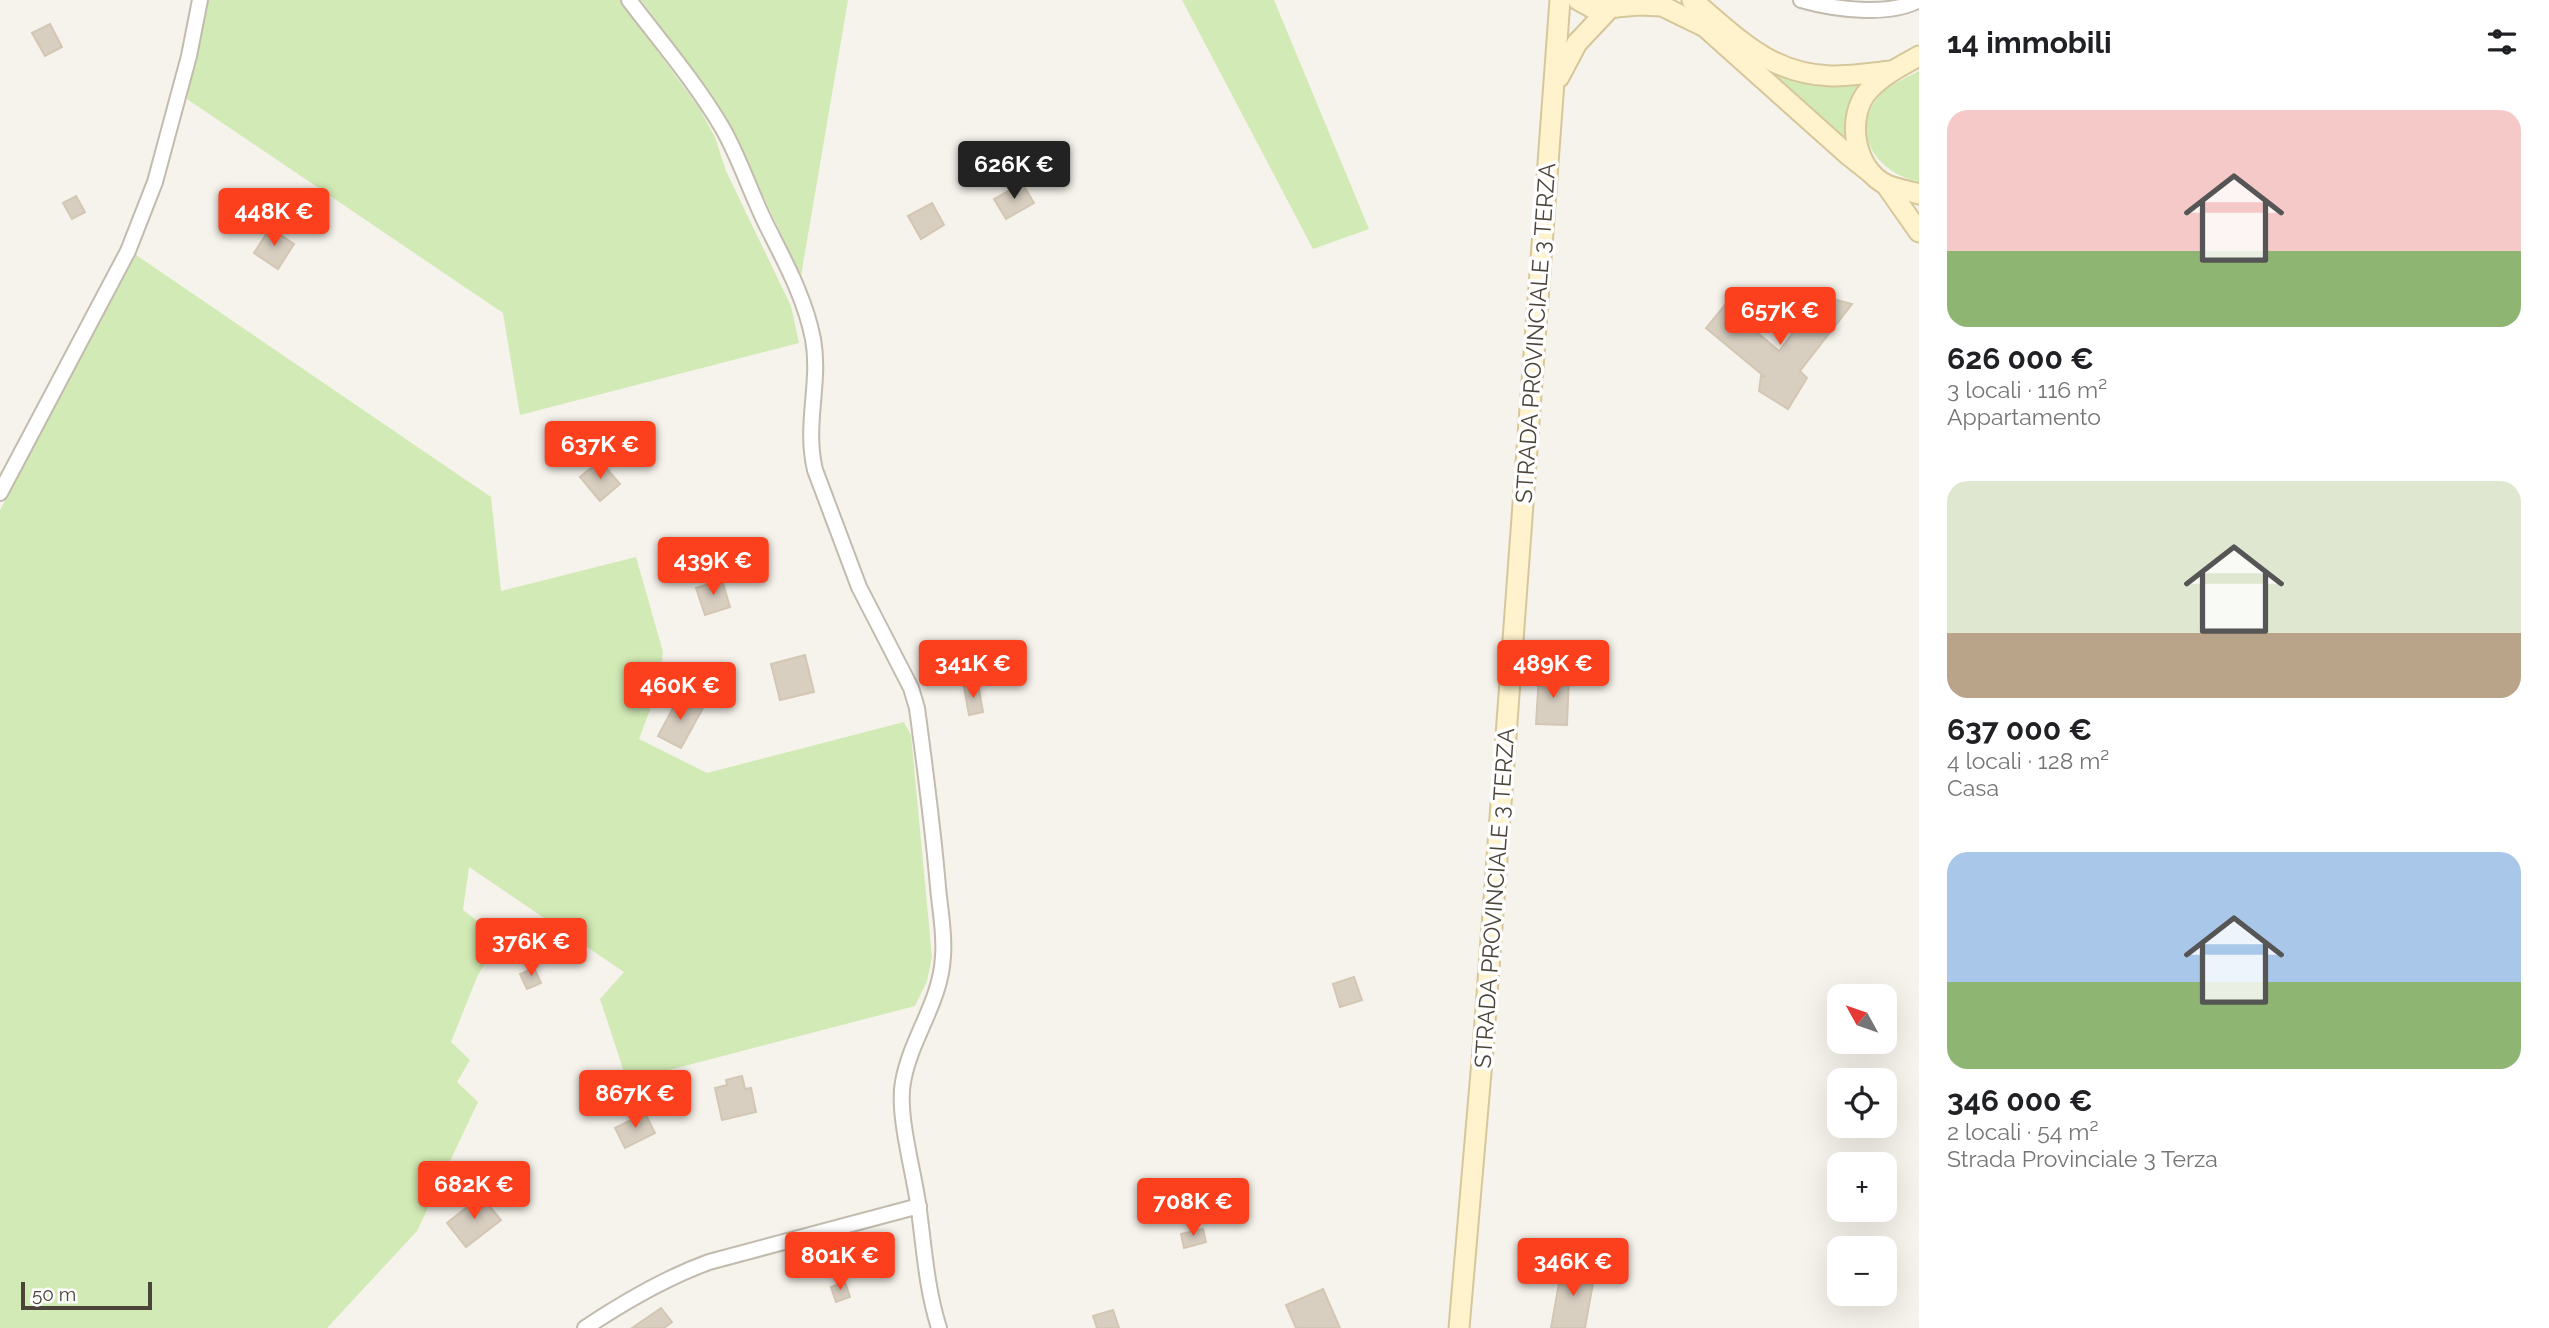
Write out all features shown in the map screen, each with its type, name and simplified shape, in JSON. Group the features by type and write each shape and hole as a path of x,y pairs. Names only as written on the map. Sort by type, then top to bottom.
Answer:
{"street":[{"path":"0,494 128,251 155,182 189,56 200,0"},
{"path":"629,0 707,103 724,132 752,197 799,292 813,338 816,363 809,427 810,450 815,470 859,587 911,688 917,708 934,833 944,952 937,994 916,1038 902,1085 903,1111 919,1206 926,1275 939,1328"},
{"name":"STRADA PROVINCIALE 3 TERZA","path":"1459,1328 1483,1049 1560,0"},
{"path":"1578,0 1595,10 1617,5 1662,6 1705,27 1878,178 1919,194"},
{"path":"1692,0 1758,54 1783,68 1834,76 1891,71"},
{"path":"1801,0 1826,7 1891,10 1919,1"},
{"path":"1554,91 1563,66 1577,43 1617,5"},
{"path":"1919,56 1891,71 1868,91 1857,111 1855,135 1862,156 1919,232"},
{"path":"585,1328 613,1309 682,1272 709,1262 919,1206"}],"green space":[{"path":"207,0 620,0 699,108 715,137 726,171 791,306 799,343 520,415 503,313 187,99"},
{"path":"641,0 848,0 801,276 734,134 714,100"},
{"path":"1182,0 1274,0 1369,229 1313,249"},
{"path":"1766,70 1811,84 1859,84 1850,102 1844,141"},
{"path":"1919,71 1919,182 1892,170 1881,161 1868,139 1867,125 1870,111 1878,97 1897,82"},
{"path":"136,255 491,497 501,591 636,557 663,652 659,686 639,739 707,773 904,722 911,735 932,957 927,981 915,1006 627,1081 600,999 624,972 469,867 463,910 500,938 477,977 451,1042 470,1060 457,1082 478,1102 417,1231 327,1328 0,1328 0,510"}],"building":[{"path":"50,24 62,47 45,56 32,33"},
{"path":"1022,183 1034,203 1006,219 994,199"},
{"path":"76,196 85,212 72,219 63,203"},
{"path":"932,203 944,225 921,239 908,216"},
{"path":"270,228 294,244 278,269 254,253"},
{"path":"1821,296 1852,304 1800,371 1807,378 1788,409 1759,391 1761,376 1765,377 1706,328 1725,305 1779,351"},
{"path":"600,461 620,484 600,501 580,477"},
{"path":"722,580 730,607 705,615 696,588"},
{"path":"805,655 814,692 780,700 771,664"},
{"path":"1539,675 1569,676 1567,725 1536,724"},
{"path":"978,684 983,712 969,715 964,687"},
{"path":"680,695 703,708 681,748 658,736"},
{"path":"534,968 541,983 527,989 520,974"},
{"path":"1354,977 1362,1000 1340,1007 1333,984"},
{"path":"742,1076 745,1089 751,1088 756,1112 722,1120 715,1088 727,1085 726,1080"},
{"path":"645,1113 655,1133 625,1148 615,1128"},
{"path":"481,1196 501,1220 466,1247 447,1223"},
{"path":"1203,1229 1206,1242 1184,1248 1181,1234"},
{"path":"1562,1266 1595,1272 1585,1328 1551,1328"},
{"path":"845,1282 850,1297 836,1302 831,1287"},
{"path":"1323,1289 1340,1328 1296,1328 1286,1305"},
{"path":"661,1308 672,1322 664,1328 632,1328"},
{"path":"1113,1310 1119,1328 1097,1328 1093,1316"}]}
